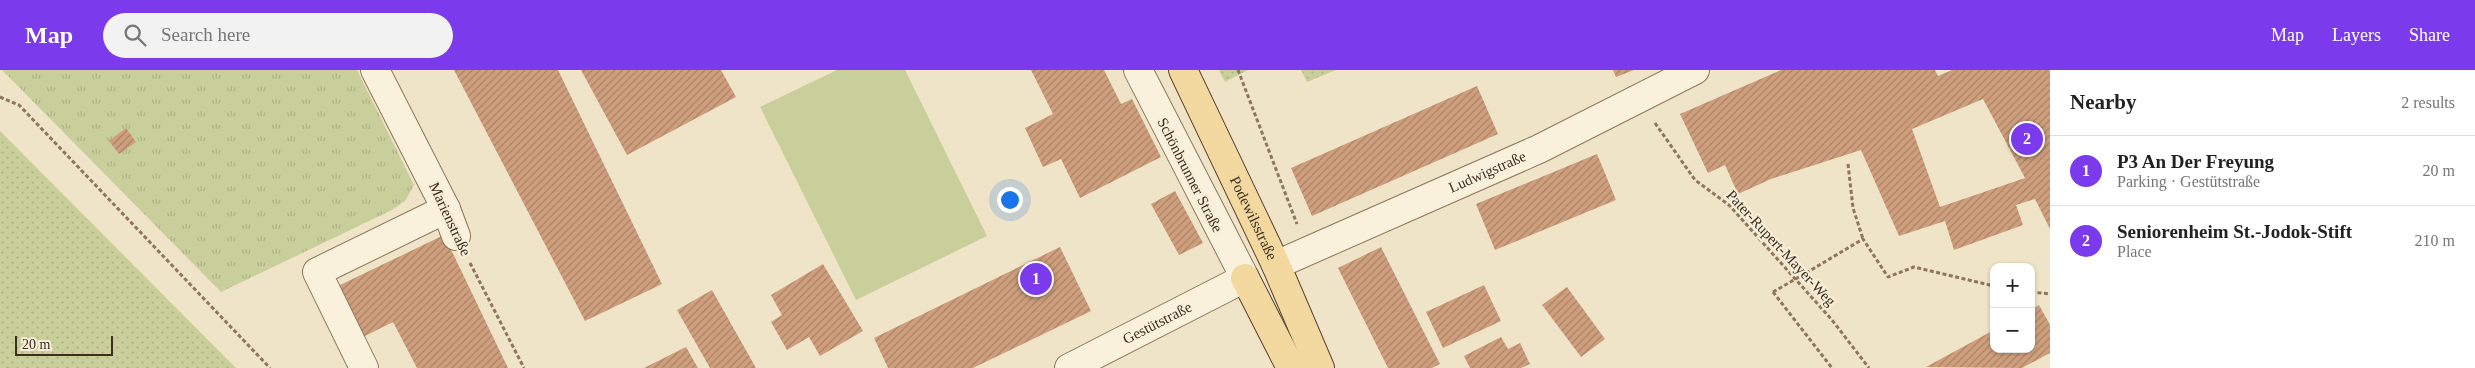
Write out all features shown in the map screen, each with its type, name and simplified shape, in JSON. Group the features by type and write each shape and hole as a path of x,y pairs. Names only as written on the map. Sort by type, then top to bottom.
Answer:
{"main road":[{"name":"Podewilsstraße","path":"1183,70 1276,265 1320,368"},
{"path":"1245,278 1290,368"}],"street":[{"name":"Marienstraße","path":"376,70 446,209 456,236"},
{"name":"Schönbrunner Straße","path":"1138,70 1245,278"},
{"name":"Ludwigstraße","path":"1276,265 1539,149 1694,70"},
{"path":"364,368 317,272 446,209"},
{"name":"Gestütstraße","path":"1068,368 1245,278"}],"path":[{"path":"1238,70 1289,206 1308,250"},
{"path":"0,97 19,105 270,368"},
{"name":"Pater-Rupert-Mayer-Weg","path":"1638,99 1695,180 1729,205 1832,320 1869,368"},
{"path":"1848,164 1853,208 1863,239 1888,277 1914,266 1990,285"},
{"name":"Marienstraße","path":"456,236 524,368"},
{"path":"1832,368 1773,292 1863,239"},
{"path":"2035,292 2050,294"}],"green space":[{"path":"2,70 357,70 414,185 405,201 392,210 221,292"},
{"path":"837,70 905,70 987,236 856,300 760,107"},
{"path":"1219,70 1248,70 1225,82"},
{"path":"1301,70 1336,70 1307,82"},
{"path":"0,131 236,368 0,368"}],"building":[{"path":"454,70 558,70 662,284 585,321"},
{"path":"581,70 721,70 736,97 627,155"},
{"path":"1031,70 1104,70 1121,104 1132,99 1161,157 1080,198 1061,159 1043,167 1025,128 1053,114"},
{"path":"1613,70 1634,70 1616,77"},
{"path":"1781,70 1935,70 1938,76 1952,70 2050,70 2050,229 2035,199 2016,205 2023,225 1954,250 1945,221 1899,236 1861,150 1771,179 1738,194 1725,165 1708,173 1680,114","holes":["1983,99 2025,178 1940,207 1912,129"]},
{"path":"1477,86 1498,134 1312,216 1291,168"},
{"path":"126,128 136,142 119,154 109,141"},
{"path":"1597,154 1616,200 1495,250 1476,204"},
{"path":"1175,191 1203,243 1179,255 1151,204"},
{"path":"444,235 508,368 417,368 393,322 363,337 338,286"},
{"path":"1060,247 1091,311 973,368 888,368 874,338"},
{"path":"1381,247 1440,364 1432,368 1388,368 1338,268"},
{"path":"823,264 863,331 820,356 809,337 787,350 771,322 782,315 771,295"},
{"path":"1484,285 1501,321 1443,348 1426,312"},
{"path":"1567,287 1605,339 1581,357 1542,305"},
{"path":"712,290 756,368 710,368 677,310"},
{"path":"2039,305 2050,325 2050,353 2022,368 1926,367 1990,332 1990,353 2035,353 2035,308"},
{"path":"1501,337 1508,349 1520,343 1530,364 1521,368 1470,368 1464,356"},
{"path":"686,347 698,368 644,368"}],"place":[{"name":"Seniorenheim St.-Jodok-Stift","path":"2027,139"},
{"name":"P3 An Der Freyung","path":"1036,279"}]}
